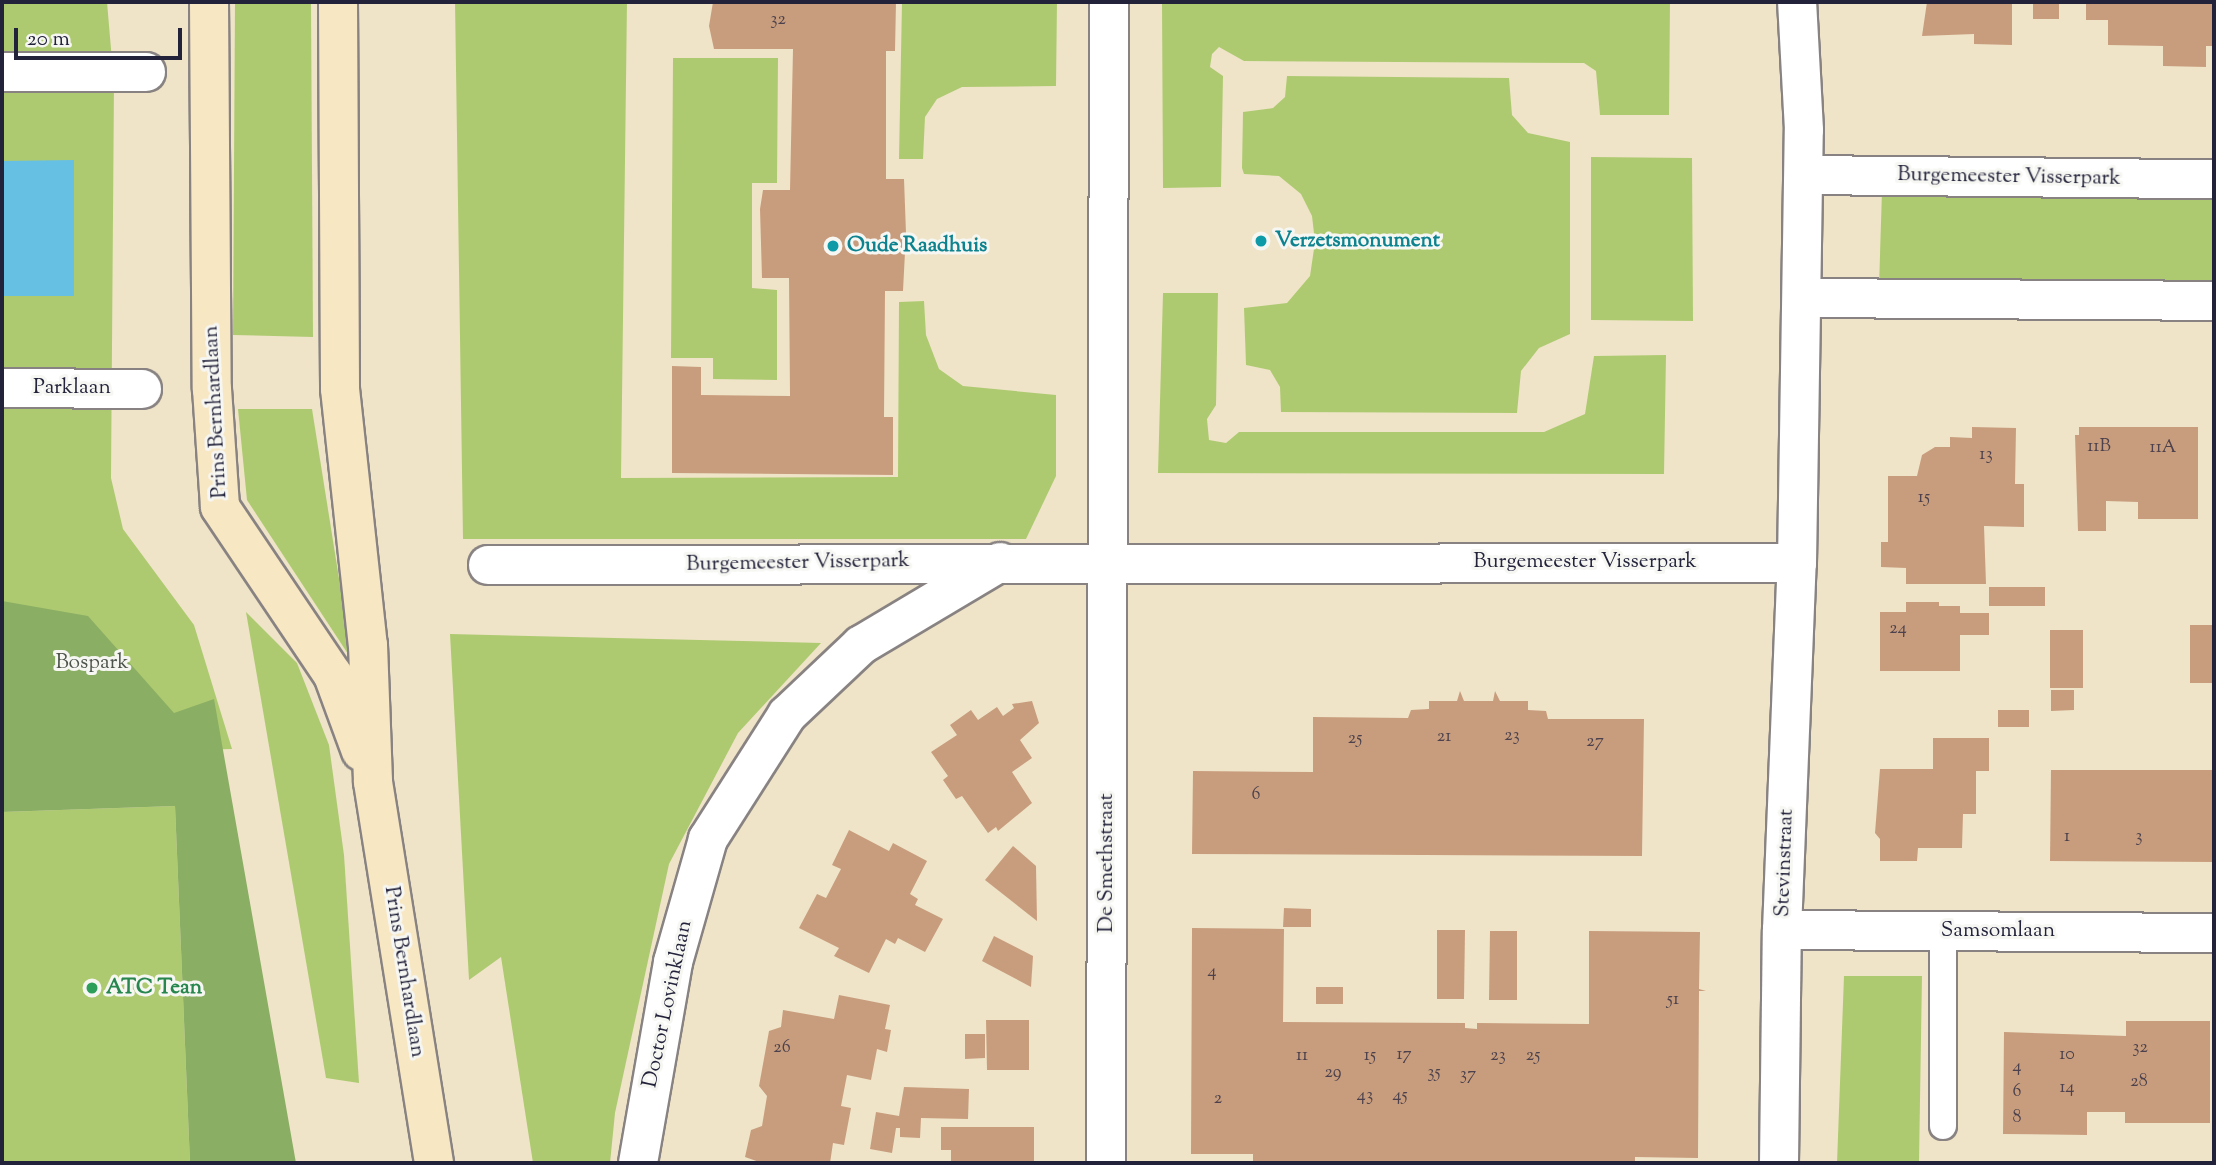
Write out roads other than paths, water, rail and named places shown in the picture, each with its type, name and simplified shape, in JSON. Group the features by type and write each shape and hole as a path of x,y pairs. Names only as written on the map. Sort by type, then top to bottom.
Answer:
{"main road":[{"name":"Prins Bernhardlaan","path":"209,2 212,389 220,507 333,676 373,782"},
{"name":"Prins Bernhardlaan","path":"338,2 340,388 368,645 373,782 434,1163"}],"street":[{"path":"1107,562 1109,2"},
{"path":"1797,2 1804,175 1804,298 1797,563"},
{"path":"2,72 146,72"},
{"name":"Burgemeester Visserpark","path":"1804,175 2214,179"},
{"path":"1804,298 2214,301"},
{"name":"Parklaan","path":"2,388 142,388"},
{"name":"Burgemeester Visserpark","path":"488,565 1001,561 1797,563"},
{"name":"Doctor Lovinklaan","path":"638,1163 673,961 708,839 787,715 852,653 1001,561"},
{"name":"De Smethstraat","path":"1106,1163 1107,562"},
{"name":"Stevinstraat","path":"1779,1163 1782,930 1797,563"},
{"name":"Samsomlaan","path":"1782,930 2214,933"}],"lane":[{"path":"1943,931 1943,1126"}],"water":[{"path":"74,160 74,296 2,296 2,161"}],"place":[{"name":"Verzetsmonument","path":"1261,241"},
{"name":"Oude Raadhuis","path":"833,246"},
{"name":"ATC Tean","path":"92,988"}],"park label":[{"name":"Bospark","path":"92,663"}]}
